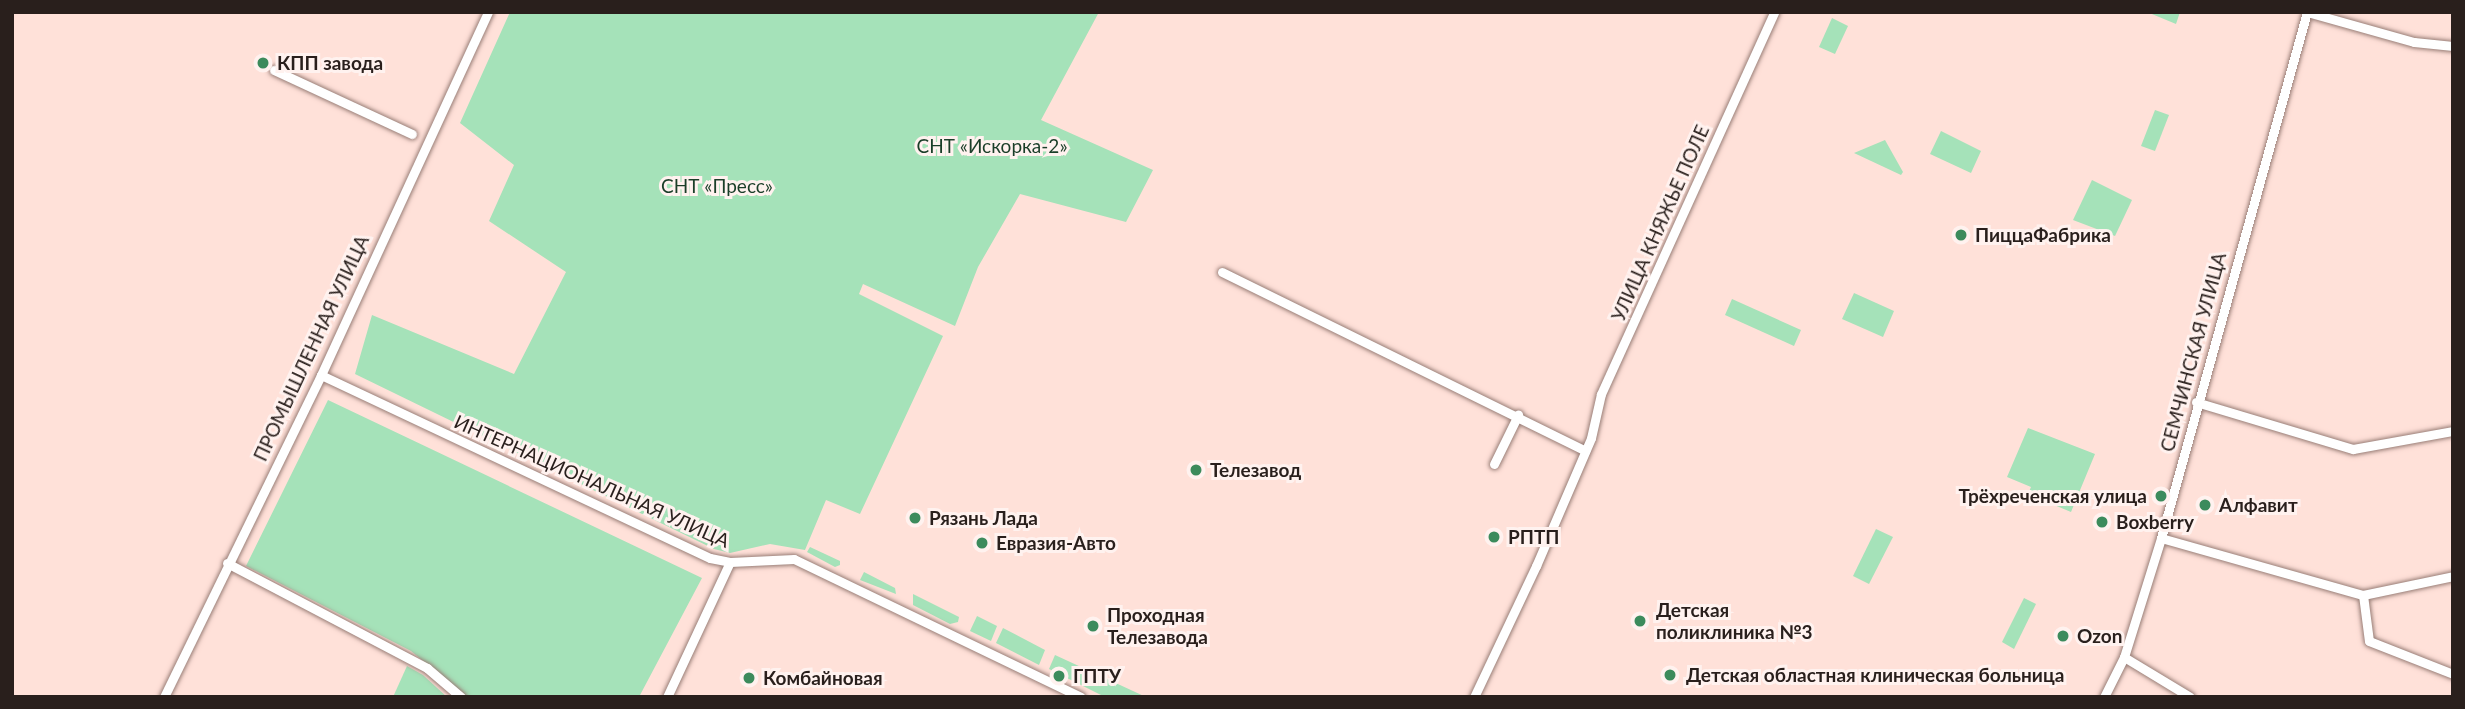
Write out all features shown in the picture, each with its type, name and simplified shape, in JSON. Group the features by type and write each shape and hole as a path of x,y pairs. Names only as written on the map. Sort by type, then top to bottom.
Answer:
{"street":[{"name":"ПРОМЫШЛЕННАЯ УЛИЦА","path":"164,697 321,375 488,12"},
{"name":"УЛИЦА КНЯЖЬЕ ПОЛЕ","path":"1585,451 1601,394 1774,12"},
{"path":"2307,12 2414,42 2453,46"},
{"name":"СЕМЧИНСКАЯ УЛИЦА","path":"2104,697 2124,657 2161,538 2196,402 2307,12"},
{"path":"274,70 412,134"},
{"path":"1222,272 1518,415 1585,451 1474,697"},
{"name":"ИНТЕРНАЦИОНАЛЬНАЯ УЛИЦА","path":"321,375 710,558 730,562 794,559 1081,697"},
{"path":"2196,402 2353,449 2453,431"},
{"path":"1493,464 1518,415"},
{"path":"2161,538 2364,595 2453,576"},
{"path":"667,697 730,562"},
{"path":"227,563 427,668 461,697"},
{"path":"2364,595 2369,641 2453,674"},
{"path":"2124,657 2190,697"}],"green space":[{"name":"СНТ «Пресс»","path":"510,12 1099,12 1041,120 1153,170 1126,222 1020,194 978,267 955,326 863,284 859,294 943,336 860,514 826,500 805,550 770,544 730,553 714,549 355,374 372,315 514,374 566,272 489,221 514,165 460,123"},
{"path":"2147,12 2180,12 2176,24"},
{"path":"1832,18 1848,26 1835,54 1819,47"},
{"path":"2155,110 2169,115 2155,151 2141,146"},
{"path":"1941,131 1981,151 1971,173 1930,154"},
{"path":"1885,140 1903,172 1901,175 1854,153"},
{"path":"2092,180 2132,200 2115,236 2073,220"},
{"path":"1854,293 1894,311 1883,337 1842,319"},
{"path":"1732,299 1801,330 1794,346 1725,315"},
{"path":"328,400 702,578 639,697 467,697 411,651 246,566"},
{"path":"2028,428 2095,454 2071,512 2028,494 2031,487 2007,477"},
{"path":"1876,529 1893,537 1869,584 1853,576"},
{"path":"810,547 840,561 840,565 835,567 807,552"},
{"path":"864,572 895,588 896,594 860,580"},
{"path":"913,594 959,617 958,622 950,624 913,605"},
{"path":"2024,598 2036,604 2014,649 2002,642"},
{"path":"977,616 997,626 991,641 970,631"},
{"path":"1003,628 1045,650 1039,665 996,643"},
{"path":"1055,655 1146,697 1105,697 1049,669"},
{"path":"407,666 423,675 447,697 393,697"}],"place":[{"name":"КПП завода","path":"263,63"},
{"name":"ПиццаФабрика","path":"1961,235"},
{"name":"Телезавод","path":"1196,470"},
{"name":"Трёхреченская улица","path":"2161,496"},
{"name":"Алфавит","path":"2205,505"},
{"name":"Рязань Лада","path":"915,518"},
{"name":"Boxberry","path":"2102,522"},
{"name":"РПТП","path":"1494,537"},
{"name":"Евразия-Авто","path":"982,543"},
{"name":"Детская поликлиника №3","path":"1640,621"},
{"name":"Проходная Телезавода","path":"1093,626"},
{"name":"Ozon","path":"2063,636"},
{"name":"Детская областная клиническая больница","path":"1670,675"},
{"name":"ГПТУ","path":"1059,676"},
{"name":"Комбайновая","path":"749,678"}],"park label":[{"name":"СНТ «Искорка-2»","path":"992,146"}]}
